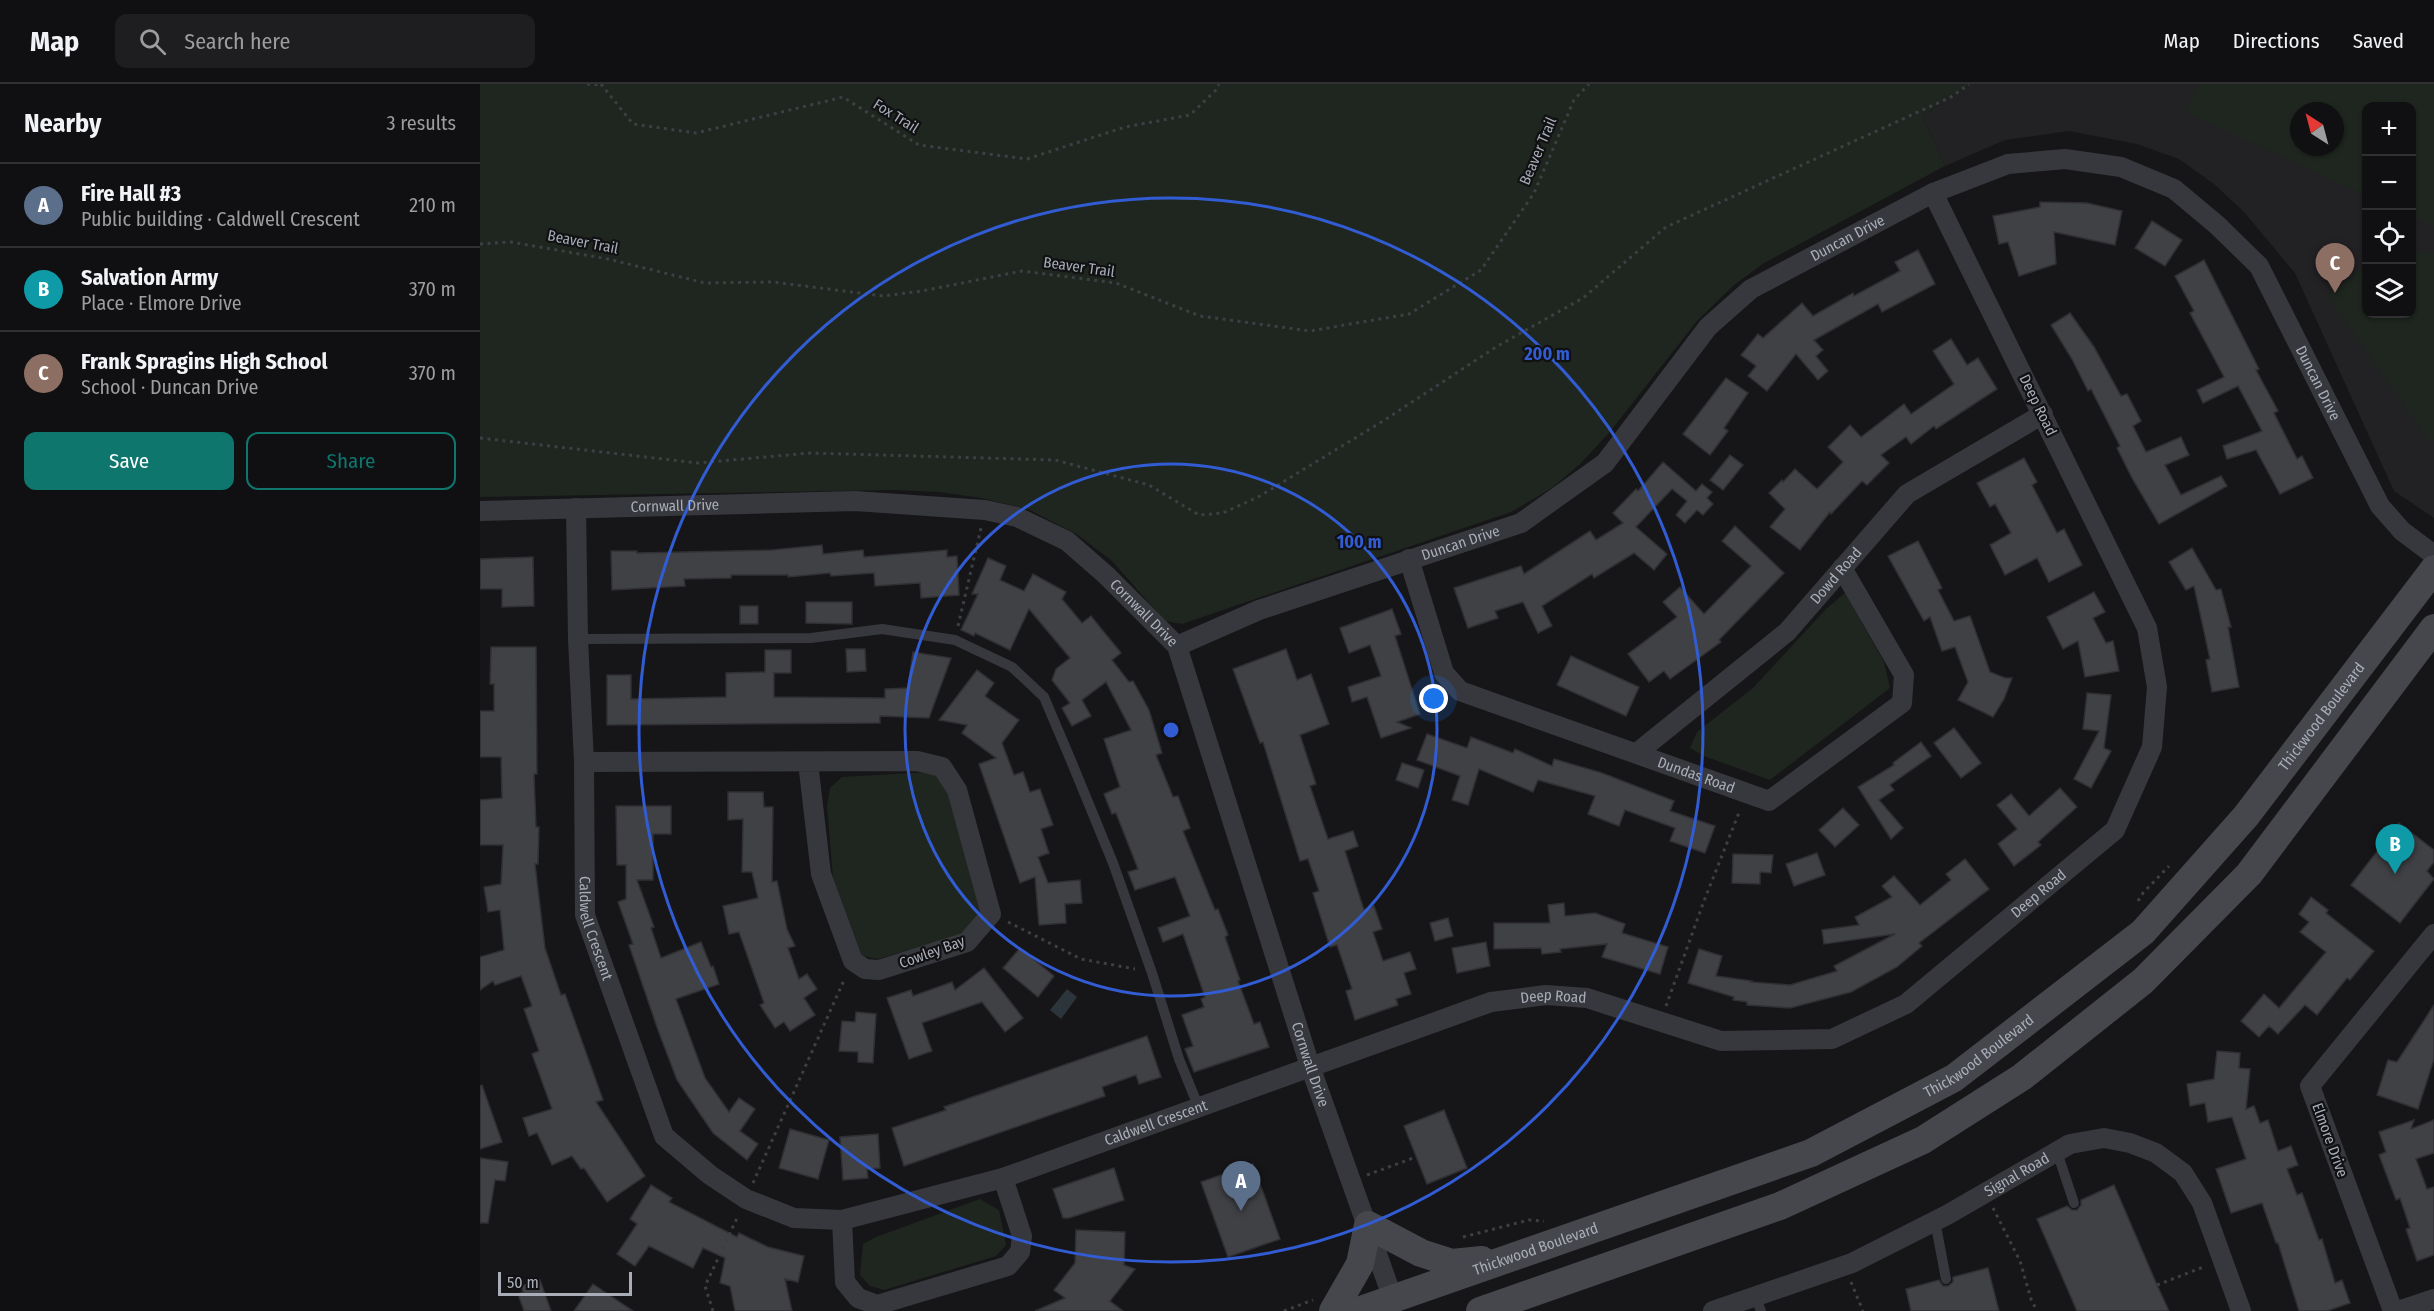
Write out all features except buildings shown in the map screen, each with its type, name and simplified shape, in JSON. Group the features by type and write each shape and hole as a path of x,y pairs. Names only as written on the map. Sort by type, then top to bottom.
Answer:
{"main road":[{"name":"Thickwood Boulevard","path":"1358,1311 1811,1154 1954,1078 2143,932 2246,816 2434,569"},
{"path":"1485,1310 1780,1206 1923,1140 2022,1077 2143,981 2249,874 2434,628"},
{"path":"1333,1311 1360,1264 1368,1225 1421,1253 1452,1263 1513,1257"}],"street":[{"name":"Duncan Drive","path":"1177,646 1259,610 1521,523 1605,463 1707,327 1751,290 1933,193 2008,164 2065,159 2121,167 2174,189 2217,225 2259,266 2380,506 2402,531 2434,555"},
{"name":"Deep Road","path":"1310,1066 1491,1002 1546,995 1587,998 1721,1041 1832,1039 1906,1004 2115,830 2152,747 2157,687 2147,628 1933,193"},
{"name":"Dowd Road","path":"1638,752 1787,632 1907,494 2043,414"},
{"name":"Cornwall Drive","path":"480,511 855,501 985,510 1017,517 1067,541 1106,575 1177,646 1310,1066 1393,1299"},
{"name":"Caldwell Crescent","path":"576,508 578,639 584,762 585,915 664,1136 710,1175 746,1199 794,1218 842,1220 1003,1178 1310,1066"},
{"name":"Dundas Road","path":"1409,559 1444,673 1460,691 1638,752 1769,801 1902,703 1904,675 1842,568"},
{"path":"584,762 917,761 942,767 957,790 991,914"},
{"path":"808,762 821,874 853,961"},
{"name":"Cowley Bay","path":"853,961 865,969 879,970 967,942 991,914"},
{"name":"Elmore Drive","path":"2393,1311 2310,1086 2434,934"},
{"name":"Signal Road","path":"1713,1311 1758,1304 1935,1221 2070,1144 2104,1138 2130,1143 2156,1153 2183,1173 2202,1203 2241,1311"},
{"path":"842,1220 845,1282 858,1298 877,1305 1008,1266 1020,1252 1022,1236 1003,1178"},
{"path":"2398,1311 2434,1299"}],"lane":[{"path":"578,639 812,638 882,630 955,640 1012,666 1044,697 1113,863 1152,973 1179,1059 1199,1108"},
{"path":"2056,1152 2074,1203"},
{"path":"1935,1221 1946,1278"}],"path":[{"path":"587,84 602,84"},
{"name":"Fox Trail","path":"602,84 633,124 696,133 843,98 919,145 1027,159 1125,127 1190,115 1215,91 1219,84"},
{"name":"Beaver Trail","path":"480,244 511,242 533,245 608,259 705,283 773,282 883,296 922,291 1022,271 1116,283 1200,316 1310,331 1408,314 1481,270 1534,193 1574,100 1589,84"},
{"path":"480,438 698,463 810,453 1055,460 1149,485 1199,515 1223,513 1260,496 1383,421 1496,347 1583,298 1666,227 1951,97 1969,84"},
{"path":"955,640 985,510"},
{"path":"1660,1022 1704,901 1747,794"},
{"path":"2137,903 2163,871 2174,863"},
{"path":"991,914 1081,959 1152,973"},
{"path":"712,1311 705,1286 853,961"},
{"path":"1352,1181 1416,1157"},
{"path":"1984,1194 2004,1227 2020,1261 2031,1299 2037,1311"},
{"path":"1460,1238 1529,1220 1549,1221"},
{"path":"2157,1285 2223,1260"},
{"path":"1844,1265 1863,1311"}],"shaded area":[{"path":"480,84 1971,84 1922,116 1945,166 1764,263 1734,285 1697,321 1609,433 1580,464 1552,488 1511,512 1182,624 1165,621 1112,561 1078,535 1028,509 981,498 939,492 895,490 480,497"},
{"path":"1971,84 2434,84 2434,518 2394,491 2295,273 2244,212 2214,184 2179,159 2137,144 2069,131 2005,140 1945,166 1922,116"},
{"path":"2198,84 2434,84 2434,227 2416,218 2416,102 2362,102 2362,193 2185,112"},
{"path":"2416,252 2434,253 2434,440 2428,440 2328,295 2362,269 2362,318 2416,318"},
{"path":"1845,593 1884,662 1890,688 1770,780 1704,756 1690,748 1697,732 1754,687 1826,609"},
{"path":"929,772 944,780 982,912 967,933 878,959 862,956 833,878 827,806 830,788 842,777"},
{"path":"1067,989 1077,997 1061,1019 1050,1010"},
{"path":"980,1199 999,1210 1006,1245 996,1256 884,1290 870,1286 860,1275 863,1244 876,1237"}],"place":[{"name":"Frank Spragins High School","path":"2335,293"},
{"name":"Salvation Army","path":"2395,874"},
{"name":"Fire Hall #3","path":"1241,1211"}]}
